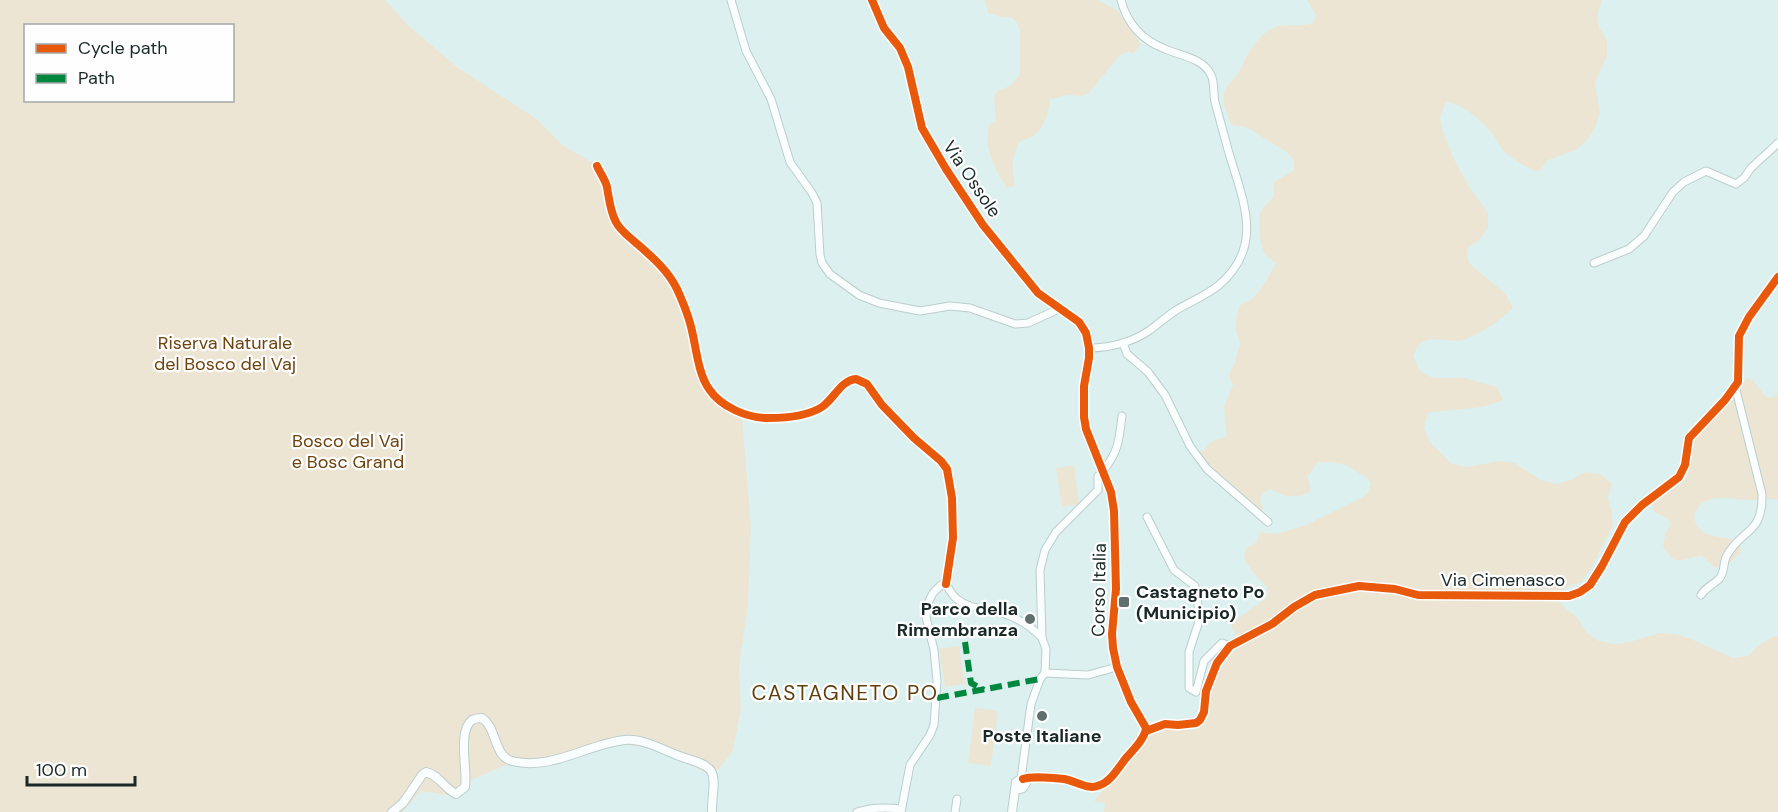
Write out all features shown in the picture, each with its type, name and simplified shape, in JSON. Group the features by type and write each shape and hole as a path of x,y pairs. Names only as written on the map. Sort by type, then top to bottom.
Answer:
{"street":[{"path":"731,0 746,51 771,99 790,162 817,203 820,255 822,263 830,274 859,295 879,303 920,311 950,306 970,308 1015,324 1029,323 1061,308"},
{"name":"Via Ossole","path":"872,0 885,28 900,48 908,67 922,128 930,143 983,225 1038,293 1078,322 1086,333 1089,348"},
{"path":"1089,348 1103,348 1123,343 1148,332 1179,309 1218,286 1228,277 1246,246 1247,218 1215,100 1212,76 1206,66 1196,60 1163,49 1144,36 1131,25 1121,0"},
{"path":"1594,263 1629,249 1644,236 1672,192 1684,182 1706,171 1736,184 1778,142"},
{"path":"597,166 606,186 616,223 659,263 677,289 691,325 704,380 709,390 734,410 755,417 768,418 802,414 822,408 845,382 856,379 867,384 882,405 947,469 951,498 952,538 946,584 955,598 977,608 1018,619 1033,628 1042,638"},
{"path":"1701,595 1708,586 1719,579 1723,572 1725,559 1742,537 1754,527 1762,505 1762,494 1735,386 1738,382 1739,336 1749,317 1778,278"},
{"path":"1123,343 1127,354 1148,372 1165,395 1190,446 1207,469 1268,522"},
{"name":"Corso Italia","path":"1089,348 1084,386 1084,417 1086,429 1111,492 1114,511 1116,588 1112,634 1117,668 1146,731"},
{"name":"Via Cimenasco","path":"1146,731 1165,724 1196,723 1200,720 1204,712 1206,691 1217,663 1230,646 1272,624 1315,595 1359,586 1395,589 1418,595 1569,596 1580,592 1590,585 1626,522 1642,505 1679,477 1684,465 1689,438 1735,386"},
{"path":"1013,808 1022,783 1031,704 1040,679 1045,673 1046,649 1042,638 1040,570 1045,550 1056,532 1098,490 1098,476 1104,472 1119,445 1122,416"},
{"name":"Via Cimenasco","path":"1147,517 1174,570 1195,586 1200,618 1189,652 1189,688 1196,692 1203,661 1222,643 1230,646"},
{"path":"857,812 882,807 901,810 910,765 934,725 938,681 926,617 927,605 933,593 941,585 946,584"},
{"path":"1045,673 1088,675 1117,668"},
{"path":"392,812 403,803 426,772 437,777 456,794 465,787 465,735 473,720 482,718 488,722 506,759 514,761 544,762 597,746 627,740 646,744 708,767 712,772 714,783 711,800 712,812"},
{"path":"1022,783 1038,779 1065,779 1094,787 1102,784 1146,731"},
{"path":"955,812 957,800"}],"green space":[{"name":"Bosco del Vaj e Bosc Grand","path":"0,0 385,0 409,26 457,67 538,120 561,144 595,164 619,235 644,254 675,289 690,329 705,392 722,406 742,417 751,526 748,605 739,666 741,708 733,751 713,776 682,760 651,748 617,744 588,751 556,764 511,763 475,778 452,796 421,791 402,812 0,812"},
{"path":"985,0 1098,0 1117,10 1141,44 1134,53 1126,52 1119,56 1089,93 1050,99 1048,113 1039,131 1028,139 1020,141 1017,146 1013,163 1015,186 1007,188 989,150 988,133 989,125 996,122 994,98 997,91 1010,86 1020,75 1020,30 1011,17 988,13"},
{"path":"1307,0 1602,0 1598,12 1599,27 1607,40 1607,56 1595,83 1600,113 1595,128 1576,150 1548,160 1538,172 1507,154 1488,128 1471,113 1446,102 1440,117 1443,132 1470,188 1488,213 1488,228 1479,240 1467,249 1469,263 1506,294 1513,308 1491,326 1466,339 1455,341 1431,339 1418,346 1413,356 1420,371 1433,378 1465,378 1497,387 1503,400 1476,408 1428,413 1424,428 1430,442 1452,464 1467,467 1499,461 1515,463 1541,480 1556,484 1571,480 1585,472 1600,474 1612,483 1608,498 1613,525 1590,570 1581,582 1567,587 1556,597 1578,618 1586,632 1599,641 1614,644 1660,633 1676,634 1733,658 1748,656 1759,645 1778,636 1778,812 1104,812 1105,803 1094,801 1151,733 1165,728 1198,729 1204,724 1208,713 1212,683 1241,643 1230,624 1268,597 1267,587 1250,569 1244,555 1248,547 1257,542 1260,532 1276,534 1306,525 1363,497 1369,491 1371,484 1367,477 1346,465 1318,462 1308,476 1311,491 1295,496 1269,489 1263,493 1260,501 1263,508 1261,511 1218,476 1201,453 1212,441 1227,436 1224,406 1233,385 1230,373 1241,343 1236,329 1238,310 1240,305 1257,294 1276,263 1263,250 1259,220 1261,211 1274,197 1274,182 1294,170 1291,156 1285,151 1246,127 1232,125 1224,105 1224,93 1260,37 1276,27 1313,23 1316,15"},
{"path":"1746,378 1753,380 1765,396 1770,398 1778,394 1778,500 1721,498 1708,500 1697,509 1695,521 1698,527 1713,536 1735,541 1740,544 1741,552 1729,563 1719,567 1714,567 1702,556 1676,560 1663,546 1666,531 1671,525 1668,519 1654,512 1652,504 1685,480 1697,436 1734,399"},
{"path":"1074,465 1079,504 1062,507 1056,468"},
{"path":"959,646 965,684 945,687 939,649"},
{"path":"975,708 998,711 991,766 968,763"}],"marked path":[{"path":"965,642 971,683 984,690"},
{"path":"937,698 1040,679"}],"cycle path":[{"path":"872,0 884,28 900,48 908,67 922,128 946,169 983,225 1038,293 1079,322 1086,333 1089,348 1084,386 1084,417 1086,429 1111,492 1114,511 1116,589 1113,648 1117,667 1131,702 1146,728 1138,744 1111,777 1096,787 1055,778 1023,779"},
{"path":"597,166 606,184 611,209 618,225 659,264 677,289 690,323 705,382 720,401 743,414 752,416 768,418 796,416 822,407 842,386 856,379 867,384 882,405 914,438 941,461 947,469 952,498 953,538 946,584"},
{"path":"1146,731 1165,724 1196,723 1200,720 1204,712 1206,691 1217,663 1230,646 1272,624 1315,595 1359,586 1395,589 1418,595 1569,596 1590,585 1625,522 1642,505 1679,477 1685,465 1689,438 1725,400 1738,382 1739,336 1749,317 1778,277"}],"place":[{"name":"Castagneto Po (Municipio)","path":"1124,602"},
{"name":"Parco della Rimembranza","path":"1030,619"},
{"name":"Poste Italiane","path":"1042,716"}],"district":[{"name":"CASTAGNETO PO","path":"845,693"}],"park label":[{"name":"Riserva Naturale del Bosco del Vaj","path":"225,353"}]}
